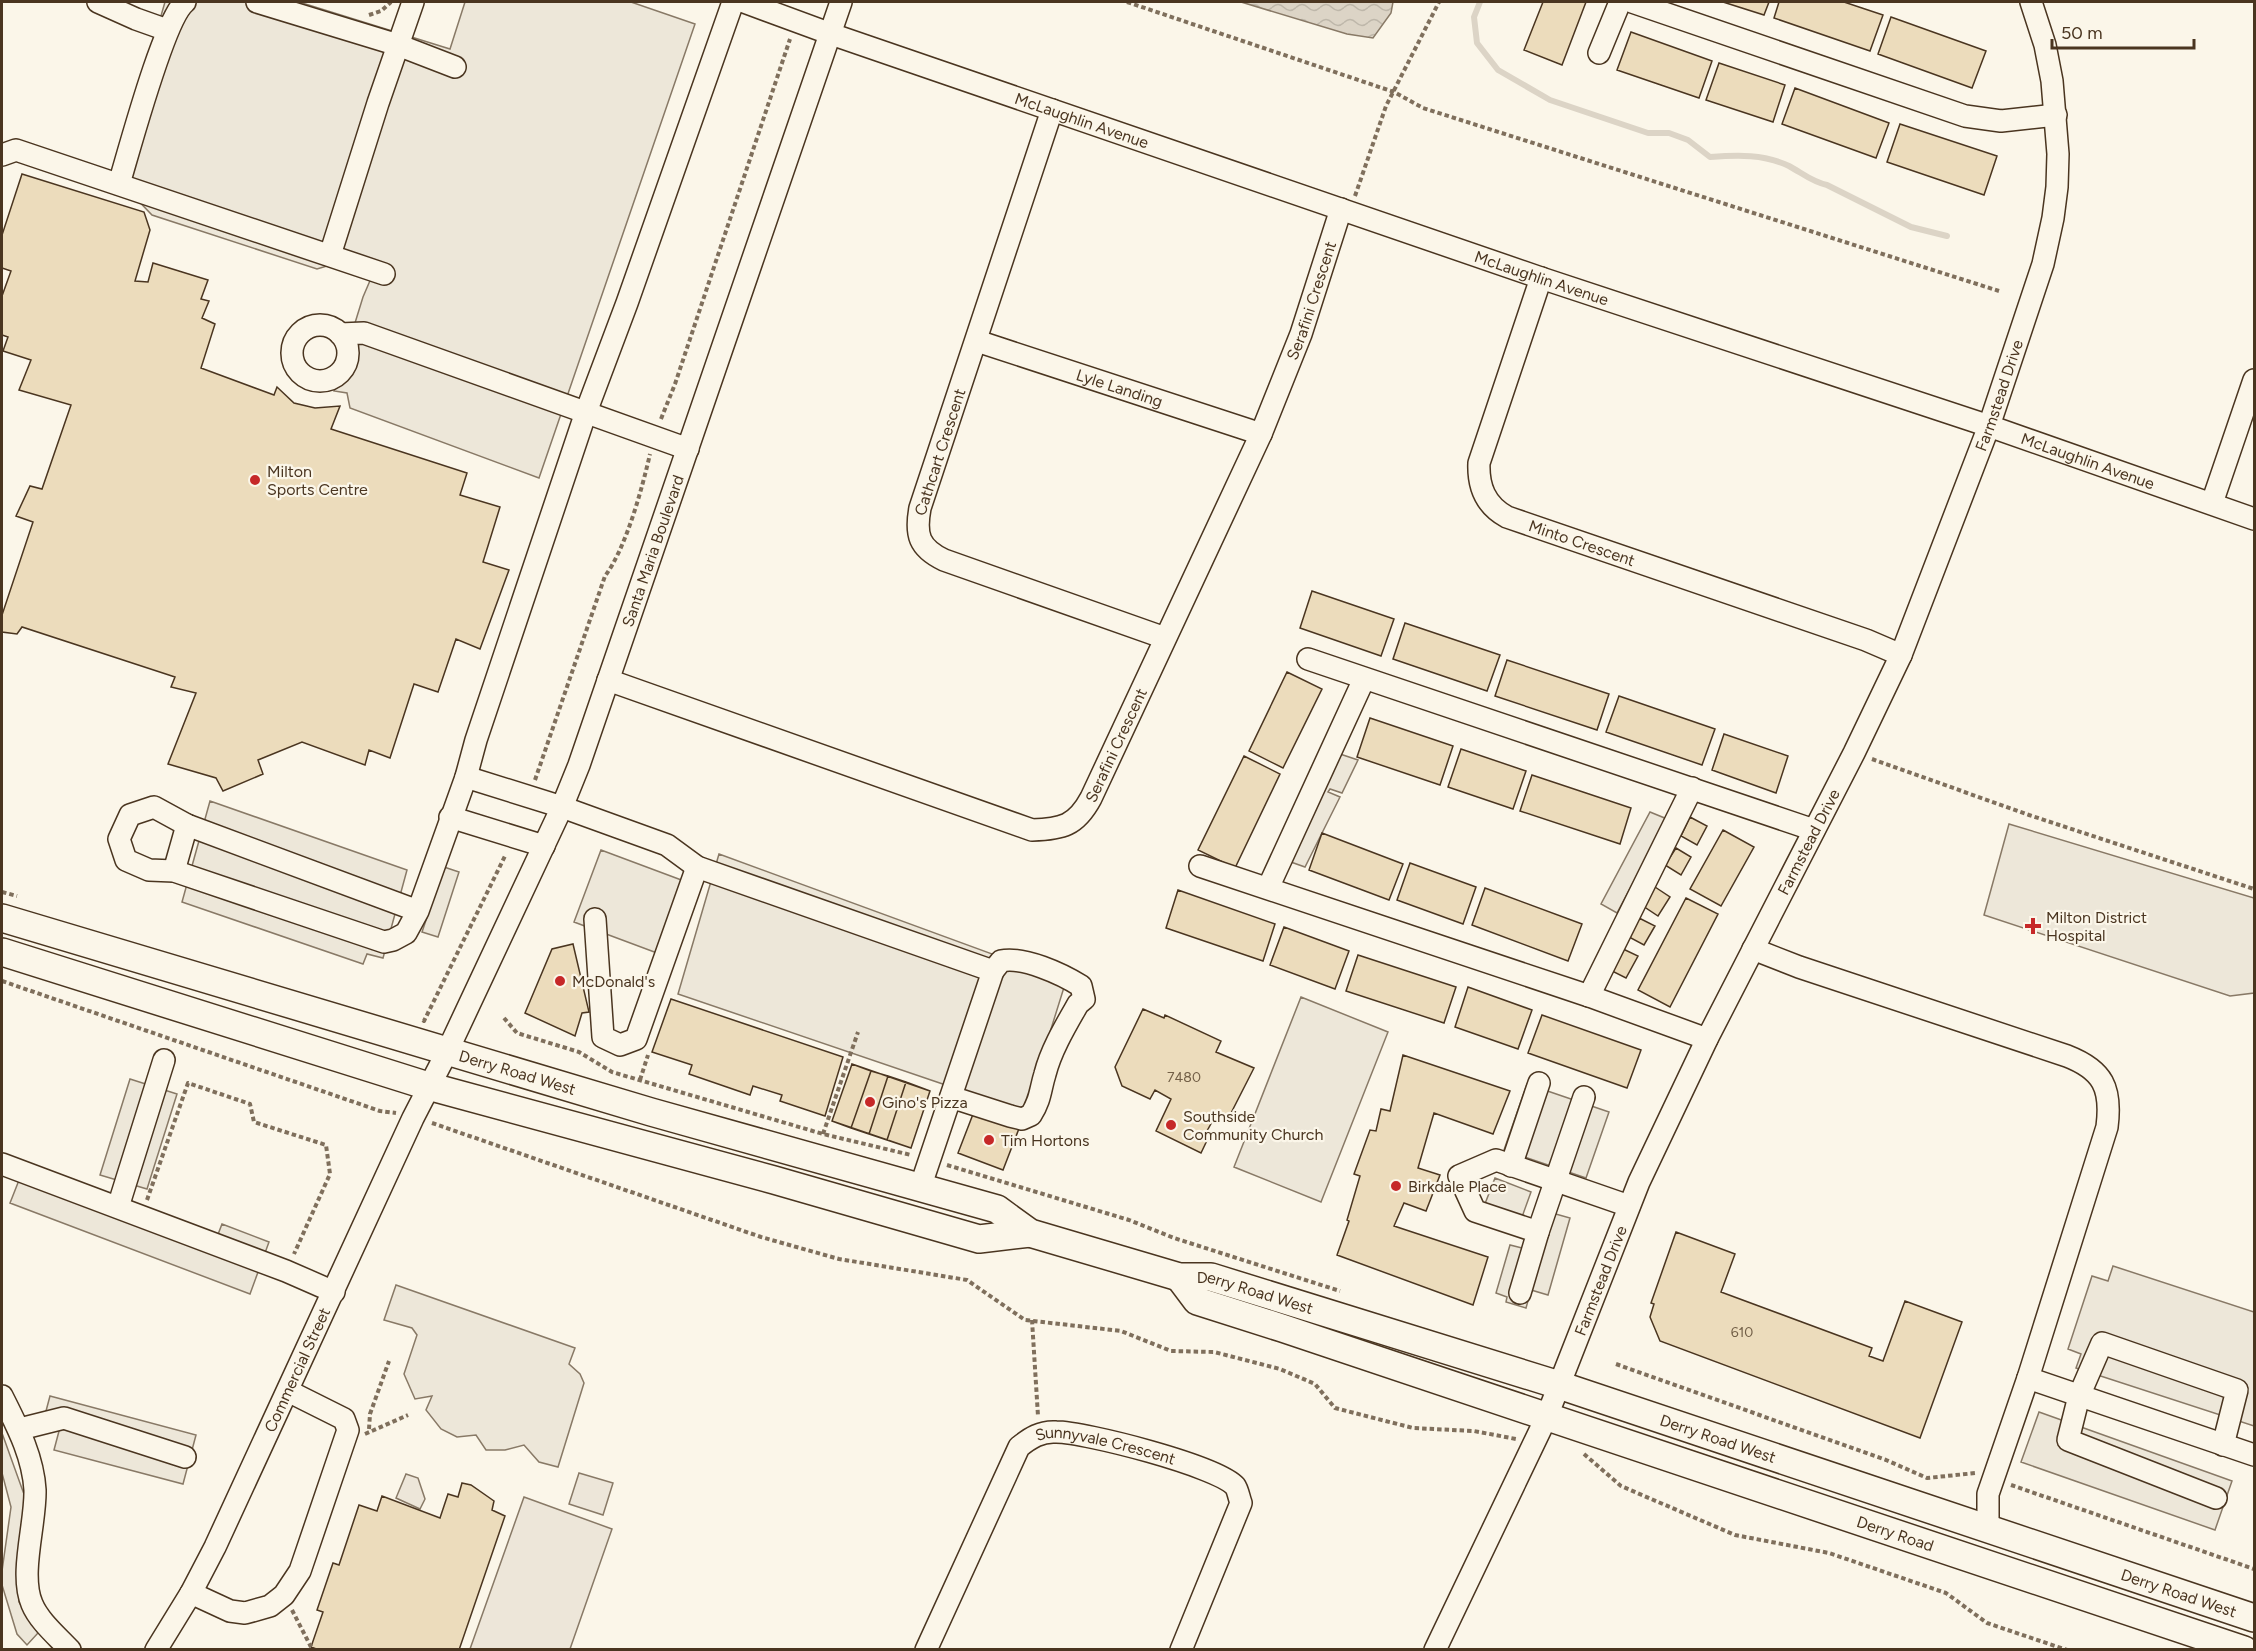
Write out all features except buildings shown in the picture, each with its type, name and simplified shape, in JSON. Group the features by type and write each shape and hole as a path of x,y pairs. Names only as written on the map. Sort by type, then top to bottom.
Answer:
{"main road":[{"name":"Derry Road West","path":"2,918 651,1112 997,1209 1030,1233 1179,1276 1211,1277 1559,1385 2254,1618"},
{"name":"Derry Road West","path":"2,952 428,1086 786,1183 979,1239 1030,1233"},
{"name":"Derry Road West","path":"1179,1276 1197,1301 1547,1416"},
{"name":"Derry Road","path":"1547,1416 2244,1650"}],"street":[{"path":"98,2 167,30"},
{"path":"118,184 167,30 181,4 185,2"},
{"path":"257,2 398,45 455,67"},
{"path":"330,255 414,2"},
{"path":"418,911 187,825 154,807 130,815 119,839 126,860 149,870 174,871 384,942 406,933 418,911 466,777 476,740 586,412 627,303 733,2"},
{"name":"McLaughlin Avenue","path":"744,2 1345,211 1989,426 2254,519"},
{"name":"Santa Maria Boulevard","path":"428,1086 447,1052 544,846 579,765 841,2"},
{"path":"1599,53 1620,2"},
{"path":"1632,2 1965,116 2001,121 2056,115"},
{"name":"Farmstead Drive","path":"1435,1650 1547,1416 1643,1172 1901,655 1989,426 2043,264 2053,218 2058,154 2056,115 2045,45 2031,2"},
{"name":"Cathcart Crescent","path":"1052,110 920,508 917,524 919,538 928,553 944,560 1166,638"},
{"path":"2,155 16,150 384,274"},
{"name":"Serafini Crescent","path":"608,680 1032,830 1052,829 1070,823 1082,815 1261,434 1301,334 1345,211"},
{"name":"Minto Crescent","path":"1541,278 1479,463 1478,478 1489,503 1507,517 1866,640 1901,655"},
{"path":"321,382 338,375 347,360 345,342 333,329 314,326 305,329 293,344 293,363 298,371 312,381 321,382 355,383"},
{"path":"340,334 364,333 688,449"},
{"name":"Lyle Landing","path":"977,341 1261,434"},
{"path":"2212,503 2254,380"},
{"path":"1308,659 1814,830"},
{"path":"1268,888 1365,679"},
{"path":"466,777 562,807 667,845 697,867 993,972"},
{"path":"1589,996 1692,788"},
{"path":"450,817 544,846"},
{"path":"174,871 187,825"},
{"path":"1200,866 1589,996 1707,1040"},
{"path":"595,919 603,1037 620,1045 636,1039 697,867"},
{"path":"1753,949 1799,967 2067,1056 2094,1070 2102,1080 2109,1107 2107,1127 2028,1378 1988,1494 1988,1529"},
{"path":"920,1188 993,972 1001,961 1009,959 1038,966 1081,986 1084,999 1078,1004 1051,1058 1044,1075 1042,1091 1031,1115 1022,1119 951,1097"},
{"path":"118,1207 164,1060"},
{"path":"1512,1166 1539,1083"},
{"name":"Commercial Street","path":"156,1650 191,1593 288,1391 428,1086"},
{"path":"1520,1293 1584,1096"},
{"path":"1538,1232 1475,1211 1459,1176 1496,1160 1629,1206"},
{"path":"2,1164 286,1271 334,1292"},
{"path":"2216,1498 2068,1440 2079,1396 2102,1344 2237,1390 2223,1445"},
{"path":"2028,1378 2254,1455"},
{"path":"191,1593 230,1611 244,1613 270,1605 284,1595 300,1571 348,1430 344,1419 288,1391"},
{"path":"2,1396 20,1430 32,1468 35,1493 29,1550 28,1594 38,1615 70,1650"},
{"path":"20,1430 64,1418 185,1457"},
{"name":"Sunnyvale Crescent","path":"926,1650 1019,1447 1032,1436 1056,1432 1132,1446 1214,1473 1235,1486 1241,1503 1181,1650"}],"path":[{"path":"1127,2 1394,92 1424,108 1999,291"},
{"path":"1345,211 1386,106 1439,2"},
{"path":"1854,753 2029,815 2254,889"},
{"path":"2,981 380,1111 446,1127 761,1237 839,1259 967,1280 1025,1320 1121,1331 1171,1351 1214,1353 1280,1369 1315,1384 1335,1408 1413,1428 1474,1431 1534,1442"},
{"path":"504,1018 517,1033 579,1052 612,1072 823,1134 929,1160 1129,1220 1174,1238 1344,1292"},
{"path":"823,1134 858,1032"},
{"path":"141,1216 188,1083 250,1104 254,1122 326,1145 330,1174 286,1271"},
{"path":"1032,1320 1040,1435"},
{"path":"369,1432 370,1414 388,1361"},
{"path":"1616,1364 1886,1460 1927,1478 1972,1472 2254,1569"},
{"path":"343,1443 408,1416"},
{"path":"1580,1450 1621,1486 1736,1535 1829,1553 1946,1593 1987,1623 2067,1650"},
{"path":"284,1595 311,1647"}],"shaded area":[{"path":"165,2 299,2 450,49 465,2 631,2 695,24 539,478 350,408 347,393 334,391 363,297 372,276 337,263 317,269 152,215 128,190 111,188"},
{"path":"1340,754 1358,760 1342,793 1330,789 1328,792 1340,797 1305,867 1288,861"},
{"path":"210,801 407,870 383,958 367,954 363,964 182,902"},
{"path":"1650,812 1667,819 1617,913 1601,904"},
{"path":"2009,824 2254,898 2254,993 2230,996 1984,915"},
{"path":"601,850 684,881 657,953 574,922"},
{"path":"719,854 1066,981 1025,1112 678,994"},
{"path":"444,867 459,872 438,937 422,932"},
{"path":"1301,997 1388,1032 1321,1202 1234,1167"},
{"path":"130,1079 177,1094 147,1189 100,1175"},
{"path":"1527,1084 1609,1112 1586,1178 1504,1150"},
{"path":"25,1165 217,1237 222,1224 269,1242 250,1294 10,1203"},
{"path":"1495,1178 1531,1192 1518,1228 1481,1214"},
{"path":"1538,1209 1570,1218 1548,1295 1531,1290 1526,1308 1506,1302 1507,1297 1496,1293 1510,1245 1526,1249"},
{"path":"2113,1266 2254,1312 2254,1426 2076,1368 2081,1354 2068,1349 2092,1276 2108,1281"},
{"path":"396,1285 575,1348 569,1364 580,1374 584,1383 558,1467 539,1462 524,1445 505,1450 486,1450 476,1435 457,1437 441,1429 426,1410 432,1396 415,1399 404,1374 417,1335 412,1328 384,1320"},
{"path":"50,1396 196,1435 183,1484 54,1450 63,1416 46,1411"},
{"path":"2039,1412 2232,1481 2215,1530 2021,1462"},
{"path":"2,1433 25,1497 17,1566 19,1602 38,1633 27,1645 17,1634 2,1585 11,1507 2,1473"},
{"path":"579,1473 613,1483 603,1515 569,1504"},
{"path":"406,1474 418,1478 425,1499 420,1509 396,1498"},
{"path":"524,1497 612,1529 570,1649 470,1649"}],"water":[{"path":"1241,2 1393,2 1391,13 1373,38 1347,34"}],"waterway":[{"path":"1480,2 1474,17 1477,43 1498,70 1550,100 1648,133 1669,133 1688,140 1710,157 1751,156 1780,162 1812,180 1827,185 1911,227 1947,236"}],"place":[{"name":"Milton Sports Centre","path":"255,480"},
{"name":"Milton District Hospital","path":"2033,926"},
{"name":"McDonald's","path":"560,981"},
{"name":"Gino's Pizza","path":"870,1102"},
{"name":"Southside Community Church","path":"1171,1125"},
{"name":"Tim Hortons","path":"989,1140"},
{"name":"Birkdale Place","path":"1396,1186"}]}
